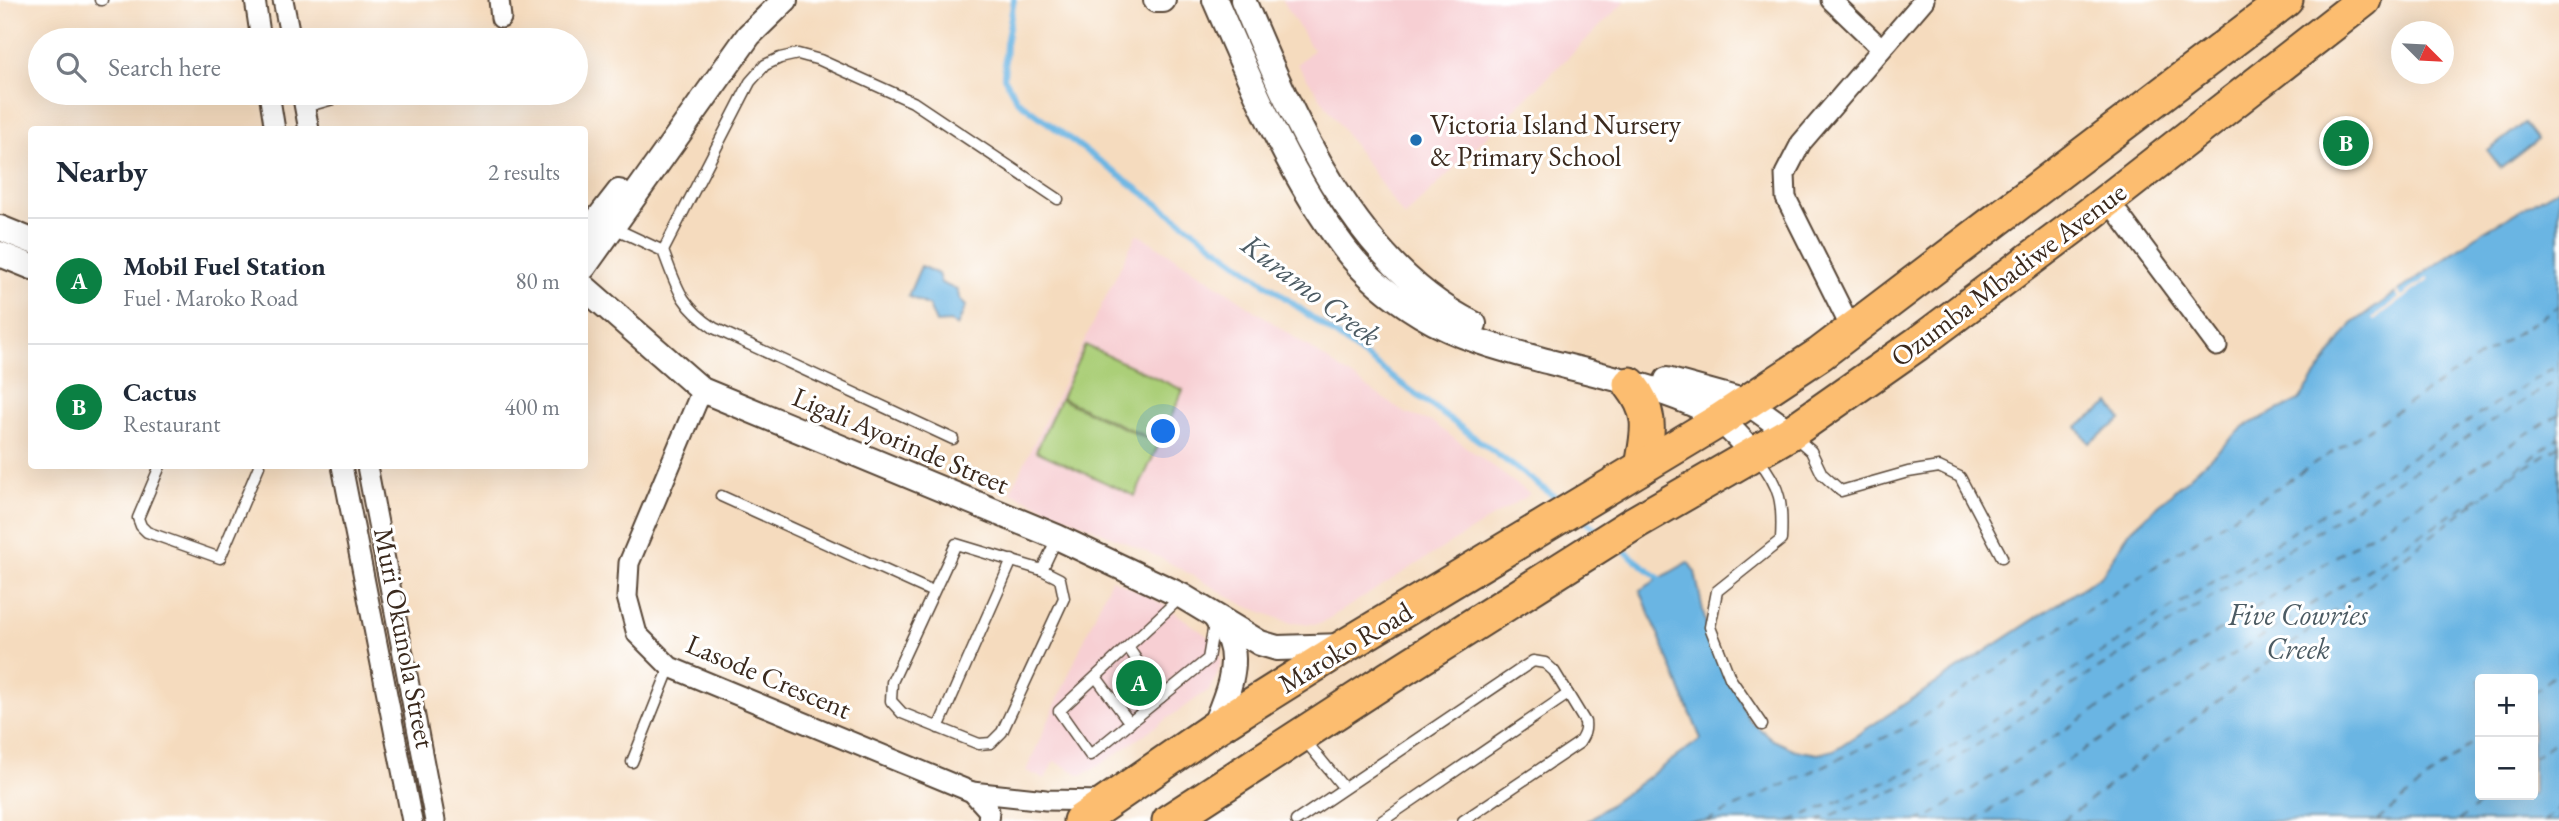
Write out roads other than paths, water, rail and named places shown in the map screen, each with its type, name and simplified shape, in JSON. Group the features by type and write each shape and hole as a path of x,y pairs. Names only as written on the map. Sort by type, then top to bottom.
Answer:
{"highway":[{"name":"Ozumba Mbadiwe Avenue","path":"1629,475 1733,411 1852,330 2286,0"},
{"name":"Ozumba Mbadiwe Avenue","path":"1636,522 1790,433 1916,344 2108,200 2364,0"},
{"path":"1629,475 1648,439 1649,421 1643,400 1630,384"},
{"name":"Maroko Road","path":"1080,821 1213,729 1629,475"},
{"name":"Maroko Road","path":"1169,821 1636,522"}],"street":[{"path":"255,0 259,28"},
{"path":"283,0 289,28"},
{"path":"588,232 744,21 766,0"},
{"path":"588,262 749,35 785,0"},
{"path":"1156,0 1163,0"},
{"path":"1215,0 1256,93 1306,188 1346,250 1382,288 1421,315 1490,346 1630,384 1699,407 1733,411"},
{"path":"1243,0 1281,90 1326,174 1385,254 1428,294 1449,310 1495,333 1733,411 1790,433"},
{"path":"1831,0 1881,48"},
{"path":"1852,330 1786,198 1785,174 1801,143 1924,0"},
{"path":"271,105 274,126"},
{"path":"305,105 308,126"},
{"path":"2108,200 2217,346"},
{"path":"0,228 28,239"},
{"path":"0,254 28,265"},
{"name":"Ligali Ayorinde Street","path":"588,290 702,390 1057,537 1182,596 1260,643 1277,648 1345,646"},
{"name":"Lasode Crescent","path":"702,390 629,563 627,597 637,634 670,667 972,792 1046,800 1107,801"},
{"path":"1733,411 1754,454"},
{"name":"Muri Okunola Street","path":"343,469 412,821"},
{"name":"Muri Okunola Street","path":"368,469 435,821"},
{"name":"Ligali Ayorinde Street","path":"1213,729 1224,700 1232,657 1231,644 1215,618"},
{"path":"972,792 989,811 988,821"}],"lane":[{"path":"663,251 750,82 765,65 798,54 820,60 913,102 1058,199"},
{"path":"614,228 663,251 683,300 694,314 714,328 953,439"},
{"path":"1790,433 1811,451 1822,474 1841,491 1908,472 1939,467 1960,477 2002,556"},
{"path":"1754,454 1772,476 1778,489 1782,513 1781,540 1717,592 1710,627 1730,678 1762,725"},
{"path":"159,469 138,519 141,526 220,558 258,469"},
{"path":"721,496 933,592"},
{"path":"1042,570 1057,537"},
{"path":"956,544 1012,560 1060,579 1064,598 1002,732 991,743 979,744 902,713 891,701 892,682 956,544"},
{"path":"938,727 1012,560"},
{"path":"1182,596 1059,712 1090,754 1208,659 1215,618"},
{"path":"1128,647 1161,697"},
{"path":"1296,821 1533,661 1545,663 1554,671 1585,722 1586,731 1579,743 1463,821"},
{"path":"632,762 670,667"},
{"path":"1096,677 1130,723"},
{"path":"1382,821 1568,694"},
{"path":"1301,734 1344,788"}],"water":[{"path":"2524,123 2537,140 2501,168 2488,151"},
{"name":"Five Cowries Creek","path":"2559,188 2559,821 1587,821 1701,739 1640,590 1688,562 1695,572 1706,625 1749,720 1773,740 1795,750 1818,754 1834,750 2102,575 2130,531 2245,426 2299,400 2352,324 2482,232"},
{"path":"921,266 938,274 941,283 957,290 960,300 966,306 957,326 950,322 936,323 929,306 908,296"},
{"path":"2110,403 2121,420 2089,443 2077,427"}],"waterway":[{"name":"Kuramo Creek","path":"1014,0 1006,44 1004,77 1017,100 1562,502"},
{"name":"Kuramo Creek","path":"1579,516 1601,533"},
{"name":"Kuramo Creek","path":"1618,546 1660,579"}],"place":[{"name":"Victoria Island Nursery & Primary School","path":"1416,140"},
{"name":"Cactus","path":"2346,143"},
{"name":"Mobil Fuel Station","path":"1139,683"}]}
